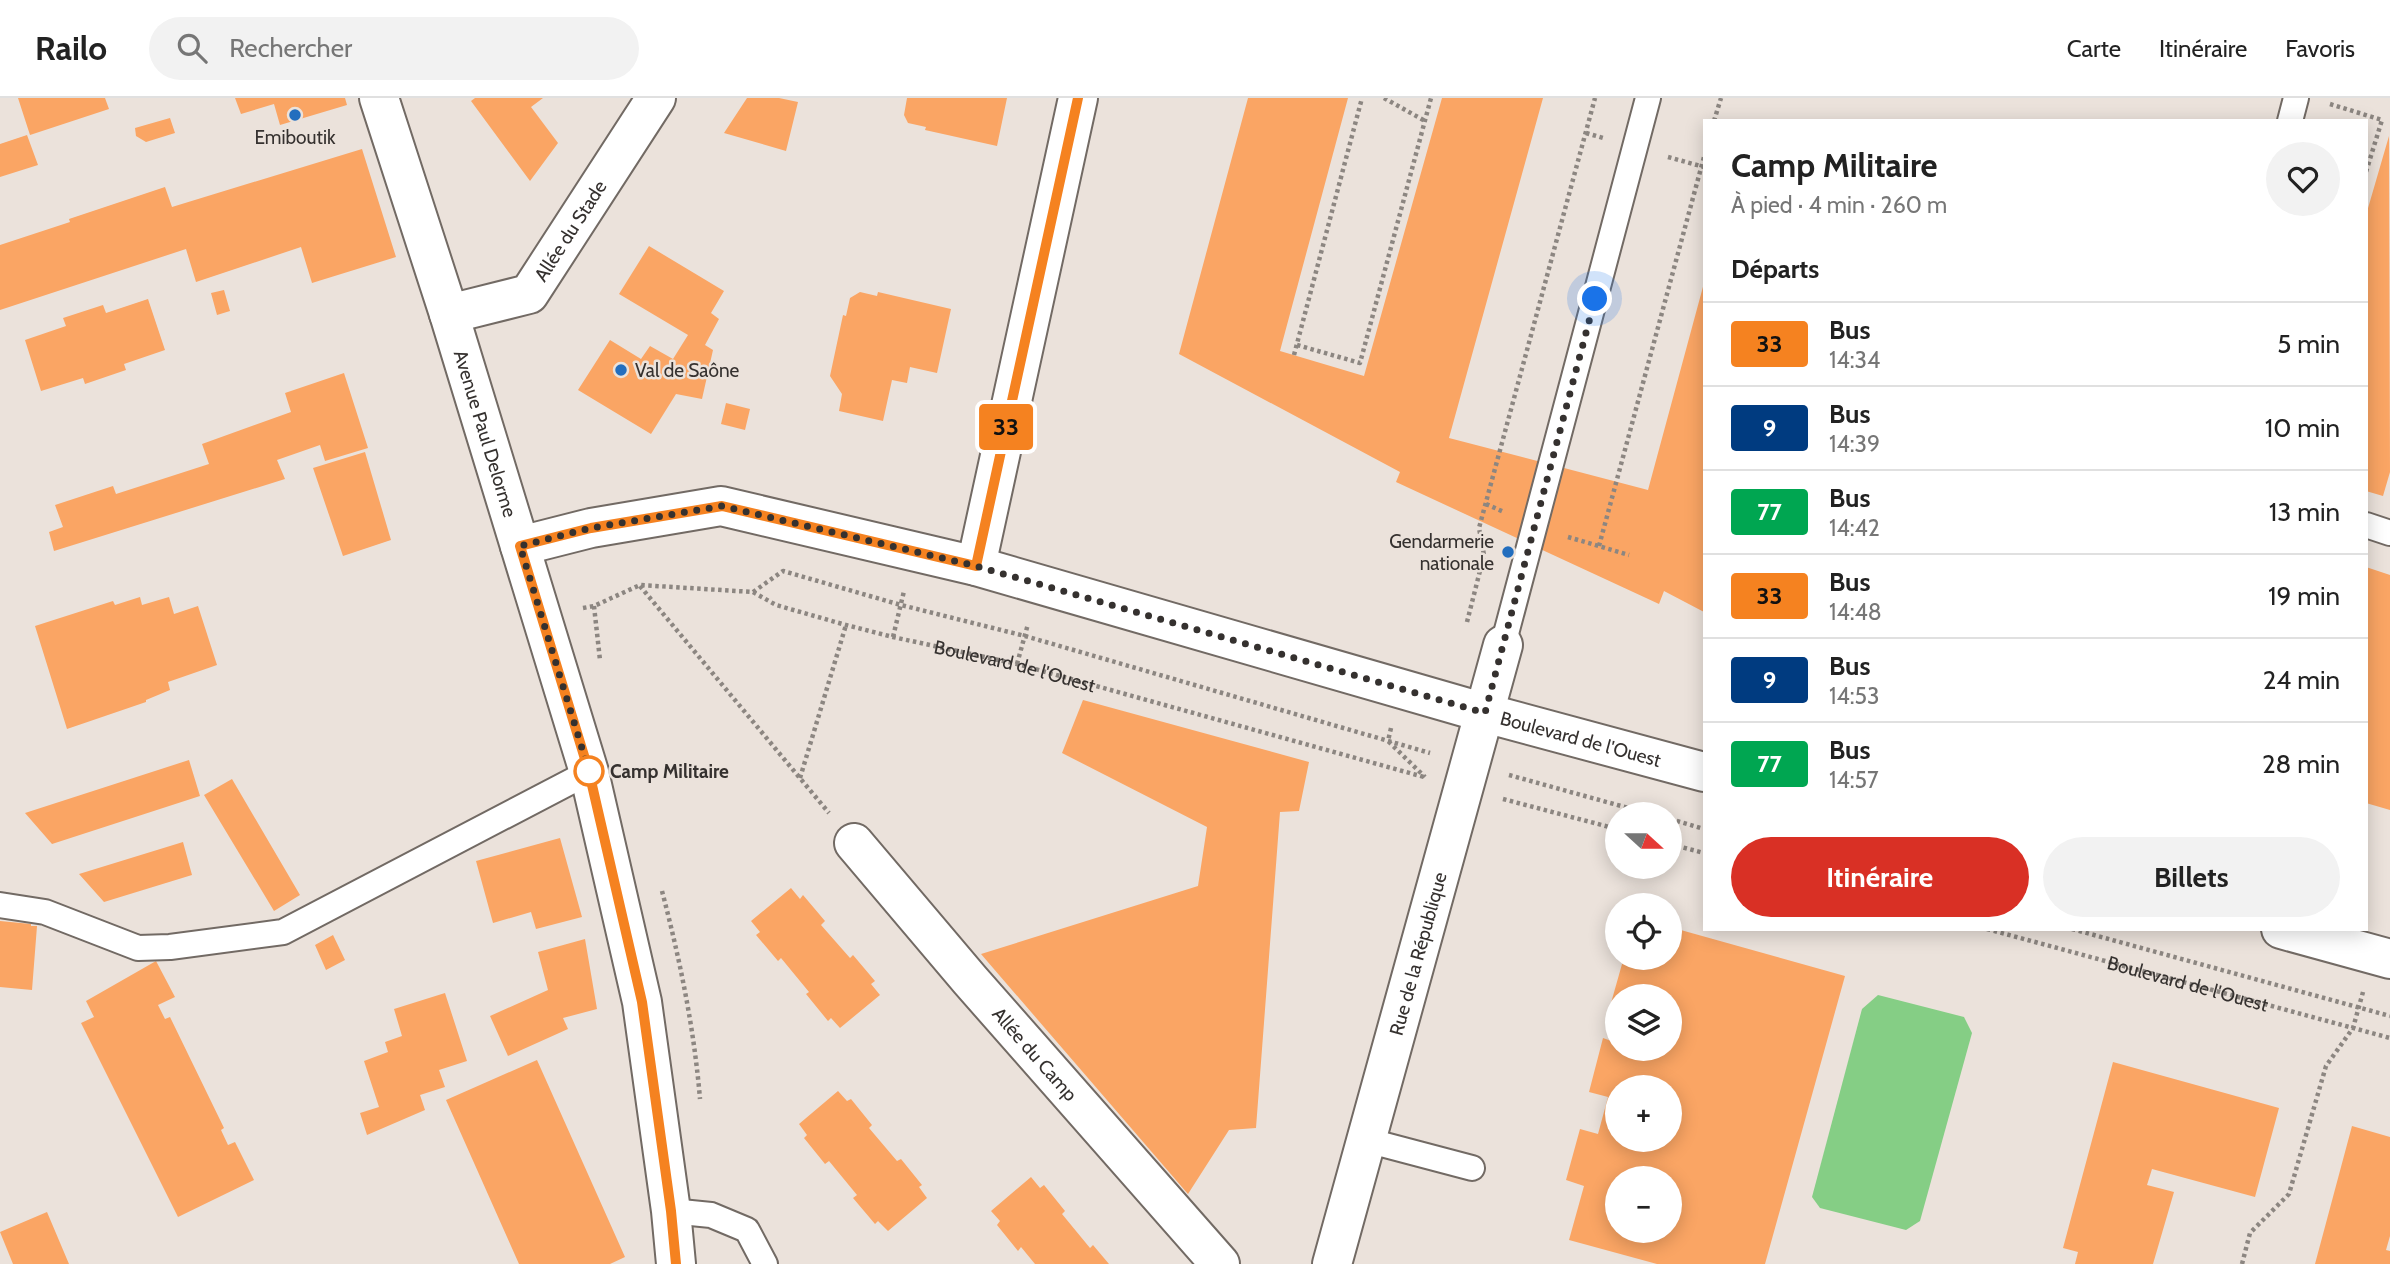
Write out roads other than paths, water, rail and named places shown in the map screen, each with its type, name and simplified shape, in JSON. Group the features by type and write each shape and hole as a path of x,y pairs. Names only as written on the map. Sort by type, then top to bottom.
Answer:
{"street":[{"name":"Avenue Paul Delorme","path":"379,98 449,314 589,772 642,1002 676,1264"},
{"name":"Allée du Stade","path":"449,314 529,294 656,98"},
{"path":"976,566 1078,98"},
{"name":"Boulevard de l'Ouest","path":"520,546 591,528 722,506 976,566 1485,713 1703,772"},
{"name":"Rue de la République","path":"1332,1264 1503,645"},
{"name":"Allée du Camp","path":"854,844 1220,1264"},
{"path":"2288,931 2382,957"}],"lane":[{"path":"1503,645 1648,98"},
{"path":"2291,119 2296,98"},
{"path":"2368,526 2390,533"},
{"path":"0,905 45,912 138,948 170,947 283,932 589,772"},
{"path":"1366,1140 1472,1168"},
{"path":"671,1211 711,1215 747,1230 765,1264"}],"place":[{"name":"Emiboutik","path":"295,115"},
{"name":"Val de Saône","path":"621,370"},
{"name":"Gendarmerie nationale","path":"1508,552"},
{"name":"Camp Militaire","path":"589,771"}]}
